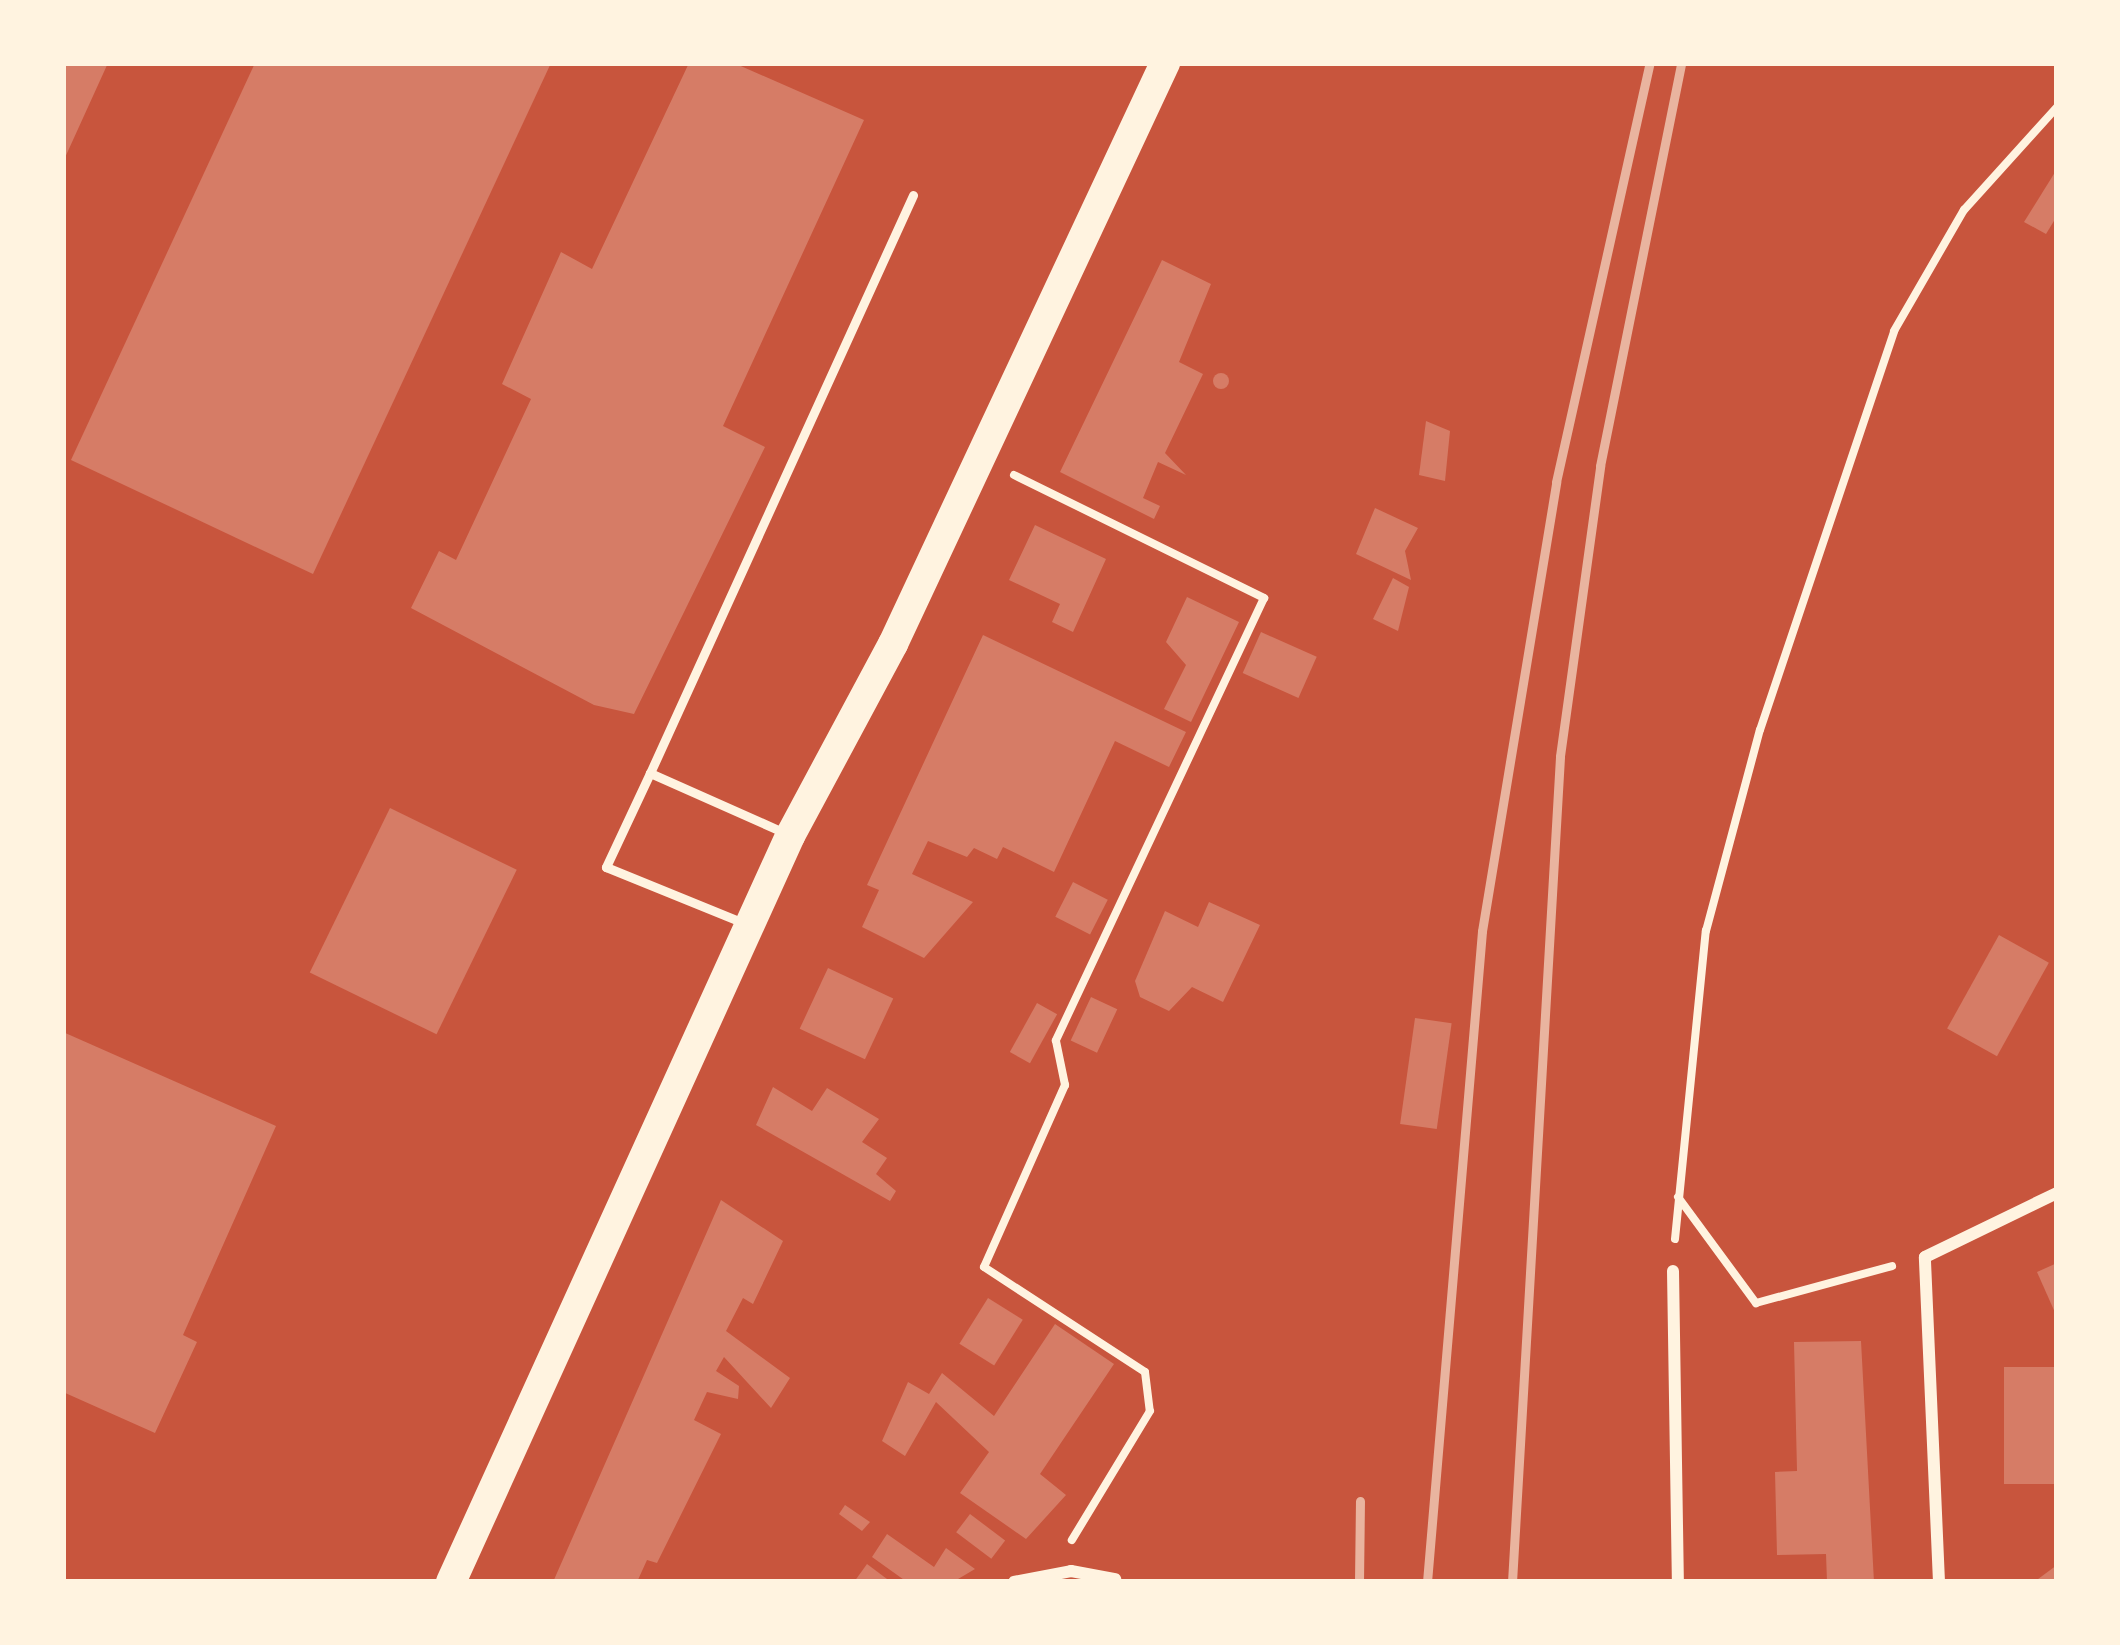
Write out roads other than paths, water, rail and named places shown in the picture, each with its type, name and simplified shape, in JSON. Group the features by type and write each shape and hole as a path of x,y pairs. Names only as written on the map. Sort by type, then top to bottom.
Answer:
{"main road":[{"path":"451,1582 790,836 980,458 1166,63"}],"street":[{"path":"1940,1582 1925,1257 2057,1193"},
{"path":"1672,1270 1678,1582"},
{"path":"1014,1582 1052,1573 1115,1579"}],"lane":[{"path":"749,925 606,866 913,195"},
{"path":"650,773 790,836"}],"railway":[{"path":"1427,1582 1482,931 1556,482 1650,63"},
{"path":"1512,1582 1560,756 1600,466 1681,63"},
{"path":"1359,1582 1360,1501"}]}
